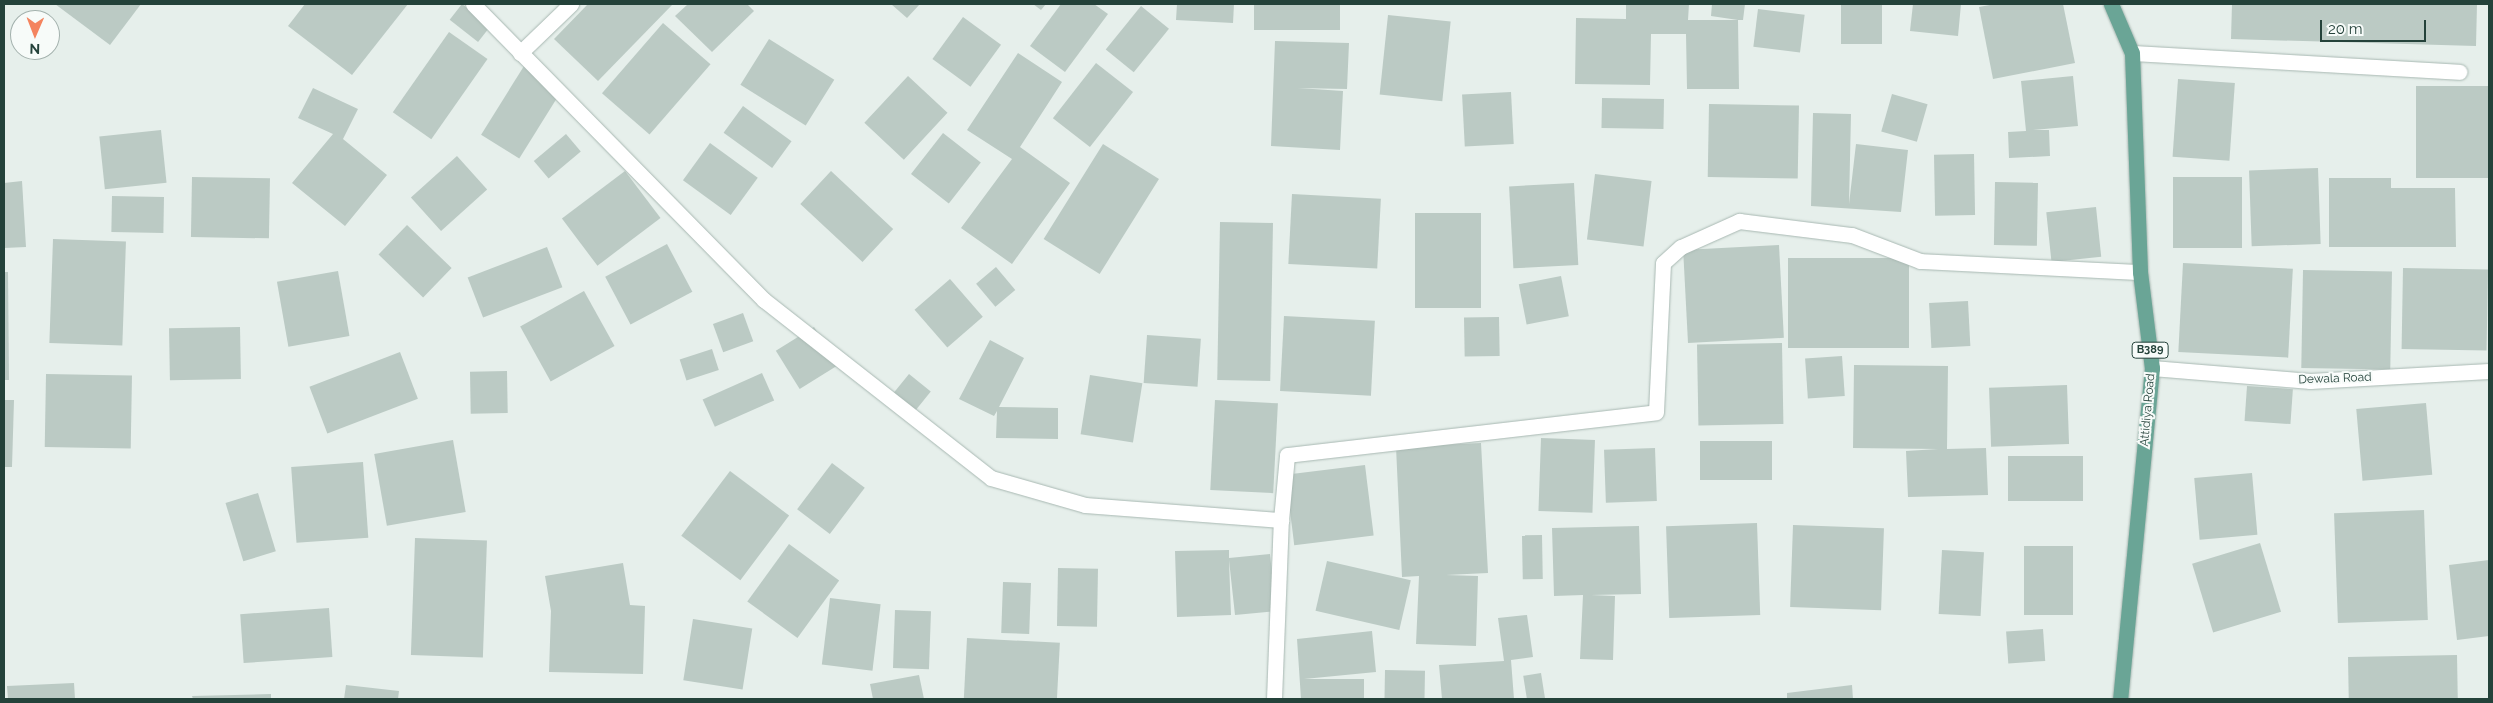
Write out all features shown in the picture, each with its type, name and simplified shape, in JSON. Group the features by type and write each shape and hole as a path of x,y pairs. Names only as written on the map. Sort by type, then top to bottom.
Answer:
{"main road":[{"name":"Attidiya Road","path":"2111,4 2132,53 2140,272 2152,368 2120,699"}],"street":[{"path":"473,4 764,300 991,478 1085,505 1281,520"},
{"path":"520,53 571,4"},
{"path":"2132,53 2459,72"},
{"path":"1274,699 1281,520 1286,455 1656,412 1663,263 1680,246 1739,221 1852,235 1920,261 2140,272"},
{"name":"Dewala Road","path":"2152,368 2310,382 2489,371"}],"building":[{"path":"55,4 141,4 110,45"},
{"path":"305,4 408,4 352,75 288,26"},
{"path":"462,4 490,26 478,42 450,20"},
{"path":"588,4 673,4 598,81 554,39"},
{"path":"688,4 747,4 754,11 712,52 675,16"},
{"path":"891,4 920,4 907,18"},
{"path":"1033,4 1046,4 1041,10"},
{"path":"1061,4 1094,4 1108,14 1065,72 1030,46"},
{"path":"1177,4 1234,4 1233,23 1176,20"},
{"path":"1254,4 1340,4 1340,30 1254,30"},
{"path":"1626,4 1689,4 1688,20 1738,20 1739,89 1687,89 1686,34 1651,34 1650,85 1575,84 1576,18 1626,19"},
{"path":"1712,4 1745,4 1743,20 1711,16"},
{"path":"1841,4 1882,4 1882,44 1841,44"},
{"path":"1913,4 1961,4 1958,36 1910,31"},
{"path":"1995,4 2063,4 2075,63 1993,79 1979,7"},
{"path":"2232,4 2477,4 2476,46 2231,39"},
{"path":"1141,6 1169,29 1134,72 1106,50"},
{"path":"1758,9 1805,15 1800,52 1753,47"},
{"path":"1388,15 1451,22 1442,101 1380,95"},
{"path":"963,17 1001,45 970,87 932,59"},
{"path":"663,23 711,64 650,135 602,93"},
{"path":"449,32 488,59 431,139 393,112"},
{"path":"769,39 834,80 806,126 740,85"},
{"path":"1275,41 1349,43 1347,89 1298,88 1343,91 1340,150 1271,146"},
{"path":"1018,53 1062,82 1020,147 1070,183 1012,264 961,228 1012,159 967,130"},
{"path":"1096,63 1133,92 1090,147 1053,118"},
{"path":"524,66 562,90 519,159 481,135"},
{"path":"908,76 947,113 904,160 864,123"},
{"path":"2073,76 2078,126 2033,130 2049,130 2050,156 2009,158 2008,132 2026,131 2021,81"},
{"path":"2178,79 2235,83 2229,161 2173,157"},
{"path":"2416,86 2489,86 2489,178 2416,178"},
{"path":"313,88 358,109 343,139 387,175 345,226 292,183 333,134 298,118"},
{"path":"1511,92 1514,144 1465,146 1462,95"},
{"path":"1892,94 1928,104 1917,142 1881,131"},
{"path":"1602,98 1664,99 1663,129 1601,128"},
{"path":"1709,104 1799,106 1798,179 1708,177"},
{"path":"743,106 792,141 772,168 724,133"},
{"path":"1813,113 1851,114 1849,204 1856,144 1908,150 1901,212 1811,206"},
{"path":"161,130 167,183 105,189 99,136"},
{"path":"943,133 981,163 949,204 911,174"},
{"path":"566,134 581,152 549,179 534,161"},
{"path":"710,143 758,178 731,215 683,180"},
{"path":"1103,144 1159,179 1100,274 1044,239"},
{"path":"1974,154 1975,215 1935,216 1934,155"},
{"path":"457,156 487,189 441,231 411,197"},
{"path":"2318,168 2321,244 2252,246 2249,170"},
{"path":"625,171 661,218 597,266 562,219"},
{"path":"831,171 893,229 862,262 800,204"},
{"path":"1595,174 1652,181 1644,246 1587,240"},
{"path":"192,177 270,178 269,238 191,237"},
{"path":"2173,177 2242,177 2242,248 2173,248"},
{"path":"2329,178 2391,178 2391,188 2455,188 2456,247 2329,247"},
{"path":"22,181 26,247 4,248 4,183"},
{"path":"1995,182 2038,183 2037,246 1994,245"},
{"path":"1574,183 1578,265 1513,268 1509,186"},
{"path":"1292,194 1381,199 1377,269 1288,264"},
{"path":"112,196 164,197 163,233 111,232"},
{"path":"2096,207 2101,257 2052,262 2046,212"},
{"path":"1415,213 1481,213 1481,308 1415,308"},
{"path":"1220,222 1273,223 1270,381 1217,380"},
{"path":"407,225 452,268 423,298 379,254"},
{"path":"53,239 126,242 122,345 49,343"},
{"path":"667,244 692,292 631,325 605,277"},
{"path":"1779,245 1784,338 1688,343 1683,250"},
{"path":"547,247 562,287 483,318 468,277"},
{"path":"1788,258 1909,258 1909,348 1788,348"},
{"path":"2183,263 2293,269 2288,358 2178,352"},
{"path":"996,267 1015,290 995,307 976,284"},
{"path":"2403,268 2488,269 2487,350 2402,349"},
{"path":"2303,270 2392,272 2390,370 2301,368"},
{"path":"338,271 349,336 288,347 277,282"},
{"path":"4,272 8,272 9,380 4,380"},
{"path":"1561,276 1569,316 1527,324 1519,284"},
{"path":"950,279 983,317 947,348 915,310"},
{"path":"584,291 615,346 551,381 520,326"},
{"path":"1968,301 1970,346 1931,348 1929,303"},
{"path":"743,313 753,341 723,352 713,324"},
{"path":"1284,316 1375,321 1371,396 1280,391"},
{"path":"1499,317 1500,356 1465,357 1464,318"},
{"path":"240,327 241,379 170,380 169,328"},
{"path":"814,327 838,365 800,389 776,351"},
{"path":"1147,335 1201,339 1198,387 1144,383"},
{"path":"990,340 1024,358 999,407 1058,408 1058,439 996,438 997,411 994,416 959,399"},
{"path":"1782,343 1783,424 1698,425 1697,344"},
{"path":"712,349 719,370 686,380 680,360"},
{"path":"400,352 418,399 327,433 309,387"},
{"path":"1842,356 1845,396 1808,398 1805,359"},
{"path":"1854,365 1948,366 1947,449 1986,448 1988,495 1908,497 1906,451 1938,449 1853,448"},
{"path":"507,371 508,413 471,414 470,372"},
{"path":"762,373 774,400 715,427 703,399"},
{"path":"46,374 132,376 131,448 45,447"},
{"path":"909,374 931,392 911,416 889,399"},
{"path":"1090,375 1142,383 1133,443 1081,434"},
{"path":"2067,385 2069,444 1991,447 1989,388"},
{"path":"2247,386 2293,389 2290,424 2245,421"},
{"path":"4,400 14,400 12,467 4,467"},
{"path":"1215,400 1278,403 1273,493 1210,490"},
{"path":"2426,403 2432,475 2363,481 2356,409"},
{"path":"1541,438 1595,440 1592,513 1538,511"},
{"path":"453,440 466,512 387,526 374,454"},
{"path":"1700,441 1772,441 1772,480 1700,480"},
{"path":"1481,443 1488,573 1446,575 1478,576 1476,646 1416,644 1419,576 1402,577 1396,447"},
{"path":"1655,448 1657,501 1606,503 1604,450"},
{"path":"2008,456 2083,456 2083,501 2008,501"},
{"path":"363,462 368,538 296,543 291,467"},
{"path":"832,463 865,488 830,534 797,509"},
{"path":"1365,465 1374,535 1294,545 1286,475"},
{"path":"730,471 789,516 740,580 681,536"},
{"path":"2252,473 2257,535 2200,540 2194,478"},
{"path":"258,493 276,551 243,561 225,503"},
{"path":"2424,510 2428,620 2338,623 2334,513"},
{"path":"1757,523 1760,615 1669,618 1666,526"},
{"path":"1793,525 1884,528 1881,610 1790,607"},
{"path":"1639,526 1641,594 1591,595 1615,596 1613,660 1580,659 1583,595 1554,596 1552,528"},
{"path":"1522,535 1542,535 1543,579 1523,579"},
{"path":"415,538 487,541 483,657 411,655"},
{"path":"2260,543 2281,612 2213,633 2192,564"},
{"path":"789,544 839,580 797,638 747,601"},
{"path":"2024,546 2073,546 2073,615 2024,615"},
{"path":"1229,550 1229,558 1270,554 1276,611 1235,615 1229,560 1231,615 1177,617 1175,551"},
{"path":"1942,550 1984,552 1981,616 1939,614"},
{"path":"2489,560 2489,636 2457,640 2449,565"},
{"path":"1327,561 1411,580 1399,630 1316,611"},
{"path":"623,563 630,605 645,606 643,674 549,672 551,611 545,576"},
{"path":"1058,568 1098,569 1097,627 1057,626"},
{"path":"1003,582 1031,583 1029,634 1001,633"},
{"path":"830,598 881,604 872,671 822,665"},
{"path":"329,608 332,657 244,663 240,614"},
{"path":"895,610 931,611 929,669 893,668"},
{"path":"1527,615 1533,657 1511,660 1514,699 1442,699 1439,665 1504,661 1498,618"},
{"path":"693,619 752,628 743,690 683,680"},
{"path":"2043,629 2045,661 2008,664 2006,632"},
{"path":"1372,631 1376,672 1304,679 1364,679 1364,699 1301,699 1297,639"},
{"path":"967,638 1060,643 1057,699 964,699"},
{"path":"2457,655 2458,699 2349,699 2348,657"},
{"path":"1385,670 1425,671 1424,699 1384,699"},
{"path":"1541,673 1545,699 1527,699 1523,676"},
{"path":"919,675 924,699 873,699 870,684"},
{"path":"74,683 75,699 8,699 7,686"},
{"path":"346,685 399,691 398,699 344,699"},
{"path":"1852,685 1853,699 1787,699 1787,693"},
{"path":"271,694 271,699 193,699 192,696"}]}
